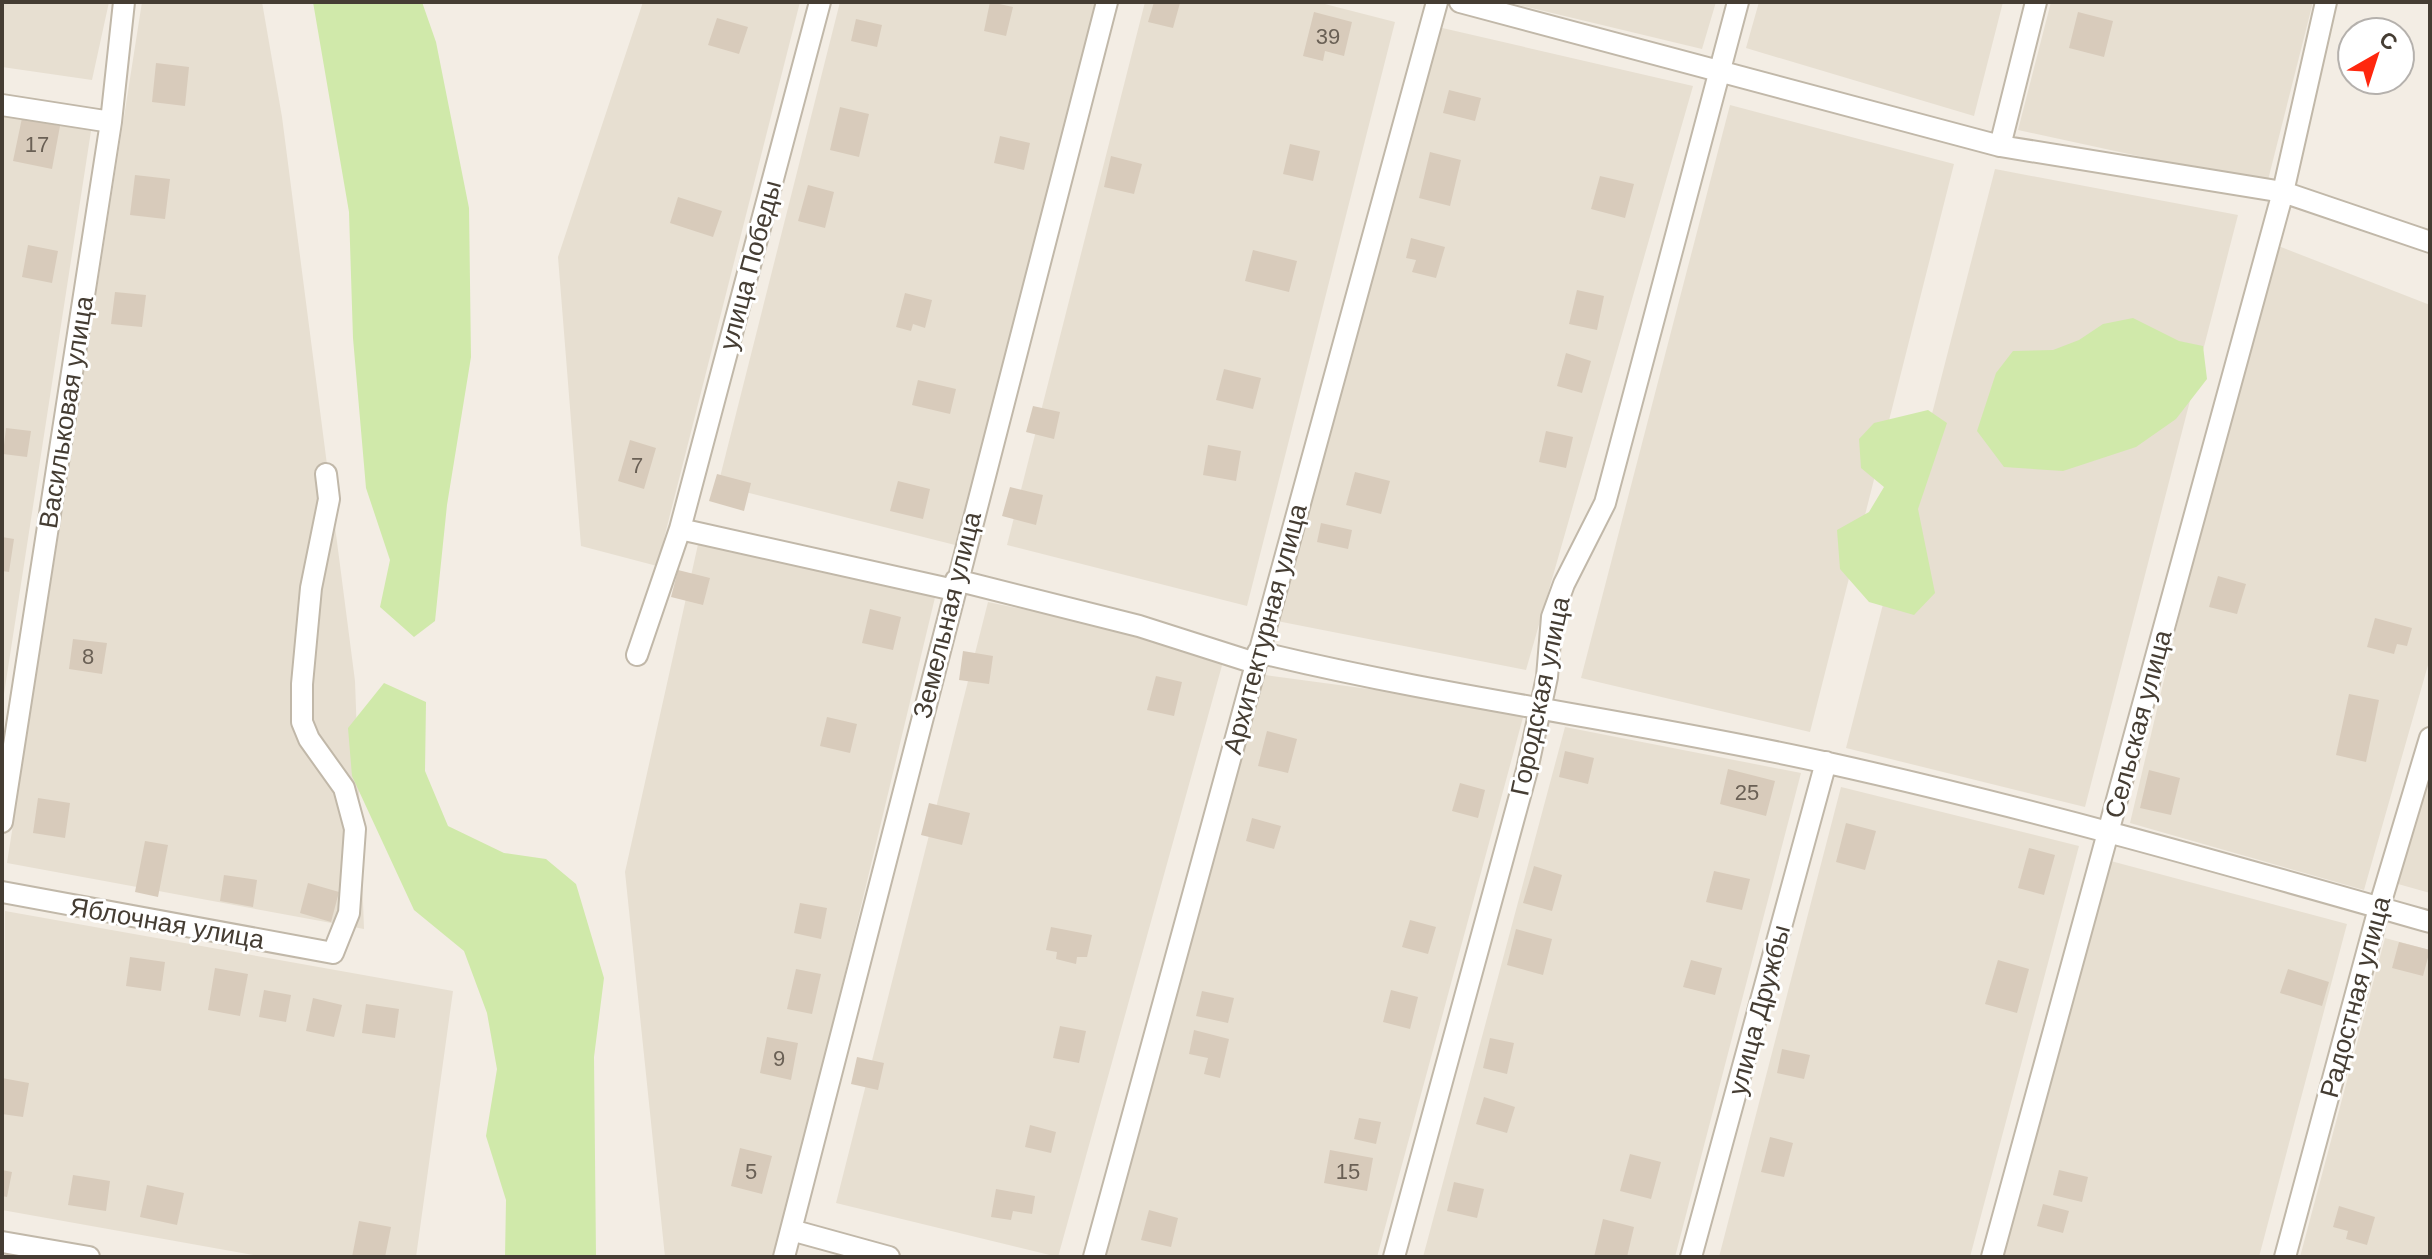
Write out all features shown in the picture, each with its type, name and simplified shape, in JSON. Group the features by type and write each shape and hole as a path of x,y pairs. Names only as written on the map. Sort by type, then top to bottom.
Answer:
{"street":[{"name":"Васильковая улица","path":"2,822 111,122 124,2"},
{"name":"улица Победы","path":"637,655 680,529 820,2"},
{"name":"Земельная улица","path":"784,1257 1107,2"},
{"name":"Архитектурная улица","path":"1094,1257 1437,2"},
{"path":"1460,2 1719,74 2000,146 2283,192 2430,242"},
{"name":"Городская улица","path":"1394,1257 1527,770 1547,677 1552,617 1564,584 1605,503 1738,2"},
{"path":"2000,146 2036,2"},
{"name":"Сельская улица","path":"1992,1257 2283,192 2326,2"},
{"path":"2,105 111,122"},
{"name":"Яблочная улица","path":"2,892 333,953 349,913 355,829 344,788 309,739 302,722 302,684 311,588 329,499 326,474"},
{"path":"680,529 1139,626 1256,658 1826,762 2108,831 2430,922"},
{"name":"Радостная улица","path":"2285,1257 2379,908 2430,738"},
{"name":"улица Дружбы","path":"1691,1257 1826,762"},
{"path":"791,1230 889,1257"},
{"path":"2,1242 89,1257"}],"shaded area":[{"path":"2,2 109,2 92,80 2,67"},
{"path":"142,2 262,2 282,117 355,681 364,929 7,863"},
{"path":"643,2 800,2 657,566 581,546 558,257"},
{"path":"840,2 1097,2 959,546 718,485"},
{"path":"1145,2 1317,2 1395,22 1247,606 1007,545"},
{"path":"1506,2 1716,2 1702,49"},
{"path":"1759,2 2003,2 1974,116 1746,48"},
{"path":"2051,2 2313,2 2267,184 2018,130"},
{"path":"1438,27 1693,86 1526,670 1277,621"},
{"path":"1730,105 1954,164 1810,732 1581,678"},
{"path":"2,115 91,131 2,707"},
{"path":"1995,169 2238,215 2085,807 1846,748"},
{"path":"2268,242 2430,305 2430,658 2364,890 2130,823"},
{"path":"701,531 938,585 777,1257 665,1257 625,872"},
{"path":"988,602 1226,651 1058,1257 836,1203"},
{"path":"1265,675 1525,710 1377,1257 1099,1257"},
{"path":"1565,727 1801,773 1675,1257 1423,1257"},
{"path":"2430,767 2430,893 2398,884"},
{"path":"1841,787 2079,846 1970,1257 1719,1257"},
{"path":"2107,860 2347,924 2259,1257 2002,1257"},
{"path":"5,911 453,991 416,1257 265,1257 2,1210"},
{"path":"2385,938 2430,950 2430,1257 2300,1257"}],"green space":[{"path":"313,2 422,2 436,42 469,208 471,357 447,505 435,621 414,637 380,607 390,560 366,488 353,338 349,212"},
{"path":"2133,318 2179,341 2203,346 2207,379 2176,419 2136,447 2063,471 2004,467 1977,431 1996,373 2013,351 2053,350 2079,340 2103,324"},
{"path":"1928,410 1947,423 1918,509 1935,593 1914,615 1869,602 1840,569 1837,530 1869,512 1884,487 1861,468 1859,439 1874,423"},
{"path":"384,683 426,702 425,771 448,826 504,853 546,859 576,884 604,978 594,1057 596,1257 505,1257 506,1200 486,1136 497,1069 487,1013 464,951 414,910 352,776 348,728"}],"building":[{"path":"990,2 1013,7 1006,36 984,31"},
{"path":"1154,2 1180,3 1173,28 1148,22"},
{"path":"1314,12 1352,22 1344,56 1325,51 1323,61 1303,56"},
{"path":"2078,12 2113,21 2104,57 2069,48"},
{"path":"717,18 748,27 739,54 708,45"},
{"path":"856,19 882,25 877,47 851,41"},
{"path":"156,63 189,67 185,106 152,102"},
{"path":"1449,90 1481,98 1475,121 1443,113"},
{"path":"840,107 869,114 859,157 830,150"},
{"path":"22,118 60,126 52,169 13,161"},
{"path":"1000,136 1030,143 1024,170 994,163"},
{"path":"1290,144 1320,151 1313,181 1283,174"},
{"path":"1430,152 1461,160 1450,206 1419,198"},
{"path":"1111,156 1142,164 1134,194 1104,187"},
{"path":"135,175 170,179 165,219 130,215"},
{"path":"1600,176 1634,184 1625,218 1591,209"},
{"path":"808,185 834,192 825,228 798,221"},
{"path":"678,197 722,211 713,237 670,223"},
{"path":"1411,238 1445,247 1436,278 1412,272 1416,260 1406,258"},
{"path":"28,245 58,251 52,283 22,277"},
{"path":"1253,250 1297,261 1289,292 1245,281"},
{"path":"1577,290 1604,296 1597,330 1569,324"},
{"path":"115,292 146,295 142,327 111,324"},
{"path":"905,293 932,300 925,328 913,324 911,331 896,327"},
{"path":"1566,353 1591,361 1582,393 1557,386"},
{"path":"1224,369 1261,378 1253,409 1216,400"},
{"path":"918,380 956,389 950,414 912,405"},
{"path":"1033,406 1060,412 1054,439 1026,432"},
{"path":"6,428 31,431 27,457 3,454"},
{"path":"1546,431 1573,437 1566,468 1539,462"},
{"path":"630,440 656,448 644,489 618,481"},
{"path":"1208,445 1241,451 1236,481 1203,475"},
{"path":"1355,472 1390,481 1381,514 1346,505"},
{"path":"717,474 751,483 744,511 709,501"},
{"path":"898,481 930,489 923,519 890,511"},
{"path":"1010,487 1043,495 1036,525 1002,516"},
{"path":"1321,523 1352,530 1348,549 1317,542"},
{"path":"2,537 14,539 9,572 2,571"},
{"path":"678,570 710,578 703,605 671,597"},
{"path":"2218,576 2246,584 2237,614 2209,607"},
{"path":"870,609 901,617 893,650 862,643"},
{"path":"2375,618 2412,628 2407,646 2397,644 2394,654 2367,647"},
{"path":"73,639 107,643 102,674 69,669"},
{"path":"963,651 993,656 989,684 959,680"},
{"path":"1156,676 1182,682 1174,716 1147,710"},
{"path":"2349,694 2379,700 2366,762 2336,755"},
{"path":"827,717 857,724 850,753 820,746"},
{"path":"1267,731 1297,739 1288,773 1258,766"},
{"path":"1565,751 1594,758 1588,784 1559,777"},
{"path":"1728,769 1775,781 1766,816 1720,804"},
{"path":"2149,770 2180,778 2171,815 2140,808"},
{"path":"1460,783 1485,790 1478,818 1452,811"},
{"path":"38,798 70,803 65,838 33,833"},
{"path":"929,803 970,813 962,845 921,835"},
{"path":"1252,818 1281,826 1274,849 1246,841"},
{"path":"1846,823 1876,831 1865,870 1836,862"},
{"path":"145,841 168,845 158,897 135,892"},
{"path":"2029,848 2055,855 2044,895 2018,888"},
{"path":"1534,866 1562,875 1552,911 1523,903"},
{"path":"1714,871 1750,879 1742,910 1706,902"},
{"path":"224,875 257,880 253,907 220,901"},
{"path":"308,883 339,892 331,922 300,913"},
{"path":"800,903 827,908 821,939 794,933"},
{"path":"1410,920 1436,927 1428,954 1402,947"},
{"path":"1051,927 1092,935 1087,957 1077,957 1076,964 1056,959 1057,952 1046,950"},
{"path":"1516,929 1552,939 1543,975 1507,965"},
{"path":"2399,942 2430,950 2423,976 2392,968"},
{"path":"130,957 165,962 161,991 126,986"},
{"path":"1691,960 1722,968 1715,995 1683,987"},
{"path":"1998,960 2029,969 2017,1013 1985,1004"},
{"path":"215,968 248,974 240,1016 208,1010"},
{"path":"796,969 821,974 812,1014 787,1009"},
{"path":"2288,969 2329,982 2322,1006 2280,993"},
{"path":"264,990 291,995 286,1022 259,1017"},
{"path":"1391,990 1418,997 1410,1029 1383,1022"},
{"path":"1202,991 1234,998 1228,1023 1196,1016"},
{"path":"313,998 342,1005 334,1037 306,1031"},
{"path":"366,1004 399,1009 395,1038 362,1033"},
{"path":"1060,1026 1086,1031 1079,1063 1053,1058"},
{"path":"1194,1030 1229,1039 1220,1078 1204,1074 1208,1058 1189,1054"},
{"path":"767,1037 798,1043 791,1080 760,1073"},
{"path":"1490,1038 1514,1043 1507,1074 1483,1068"},
{"path":"1782,1049 1810,1055 1804,1079 1777,1073"},
{"path":"857,1057 884,1063 878,1090 851,1084"},
{"path":"2,1078 29,1083 23,1117 2,1114"},
{"path":"1484,1097 1515,1107 1507,1133 1476,1124"},
{"path":"1359,1118 1381,1122 1376,1144 1354,1139"},
{"path":"1030,1125 1056,1132 1051,1153 1025,1147"},
{"path":"1770,1137 1793,1143 1784,1177 1761,1172"},
{"path":"740,1148 772,1156 762,1194 731,1186"},
{"path":"1330,1150 1373,1158 1367,1191 1324,1183"},
{"path":"1630,1154 1661,1162 1651,1199 1620,1191"},
{"path":"2,1170 12,1172 7,1197 2,1196"},
{"path":"2059,1170 2088,1177 2082,1202 2053,1195"},
{"path":"73,1175 110,1181 106,1211 68,1205"},
{"path":"1454,1182 1484,1189 1477,1218 1447,1211"},
{"path":"147,1185 184,1193 177,1225 140,1217"},
{"path":"996,1189 1035,1196 1032,1214 1013,1211 1011,1220 991,1217"},
{"path":"2043,1204 2069,1211 2063,1233 2037,1226"},
{"path":"2339,1206 2375,1217 2367,1245 2346,1239 2348,1231 2333,1227"},
{"path":"1149,1210 1178,1218 1171,1247 1141,1240"},
{"path":"1603,1219 1634,1227 1627,1257 1594,1257"},
{"path":"359,1221 391,1227 385,1257 352,1257"}]}
